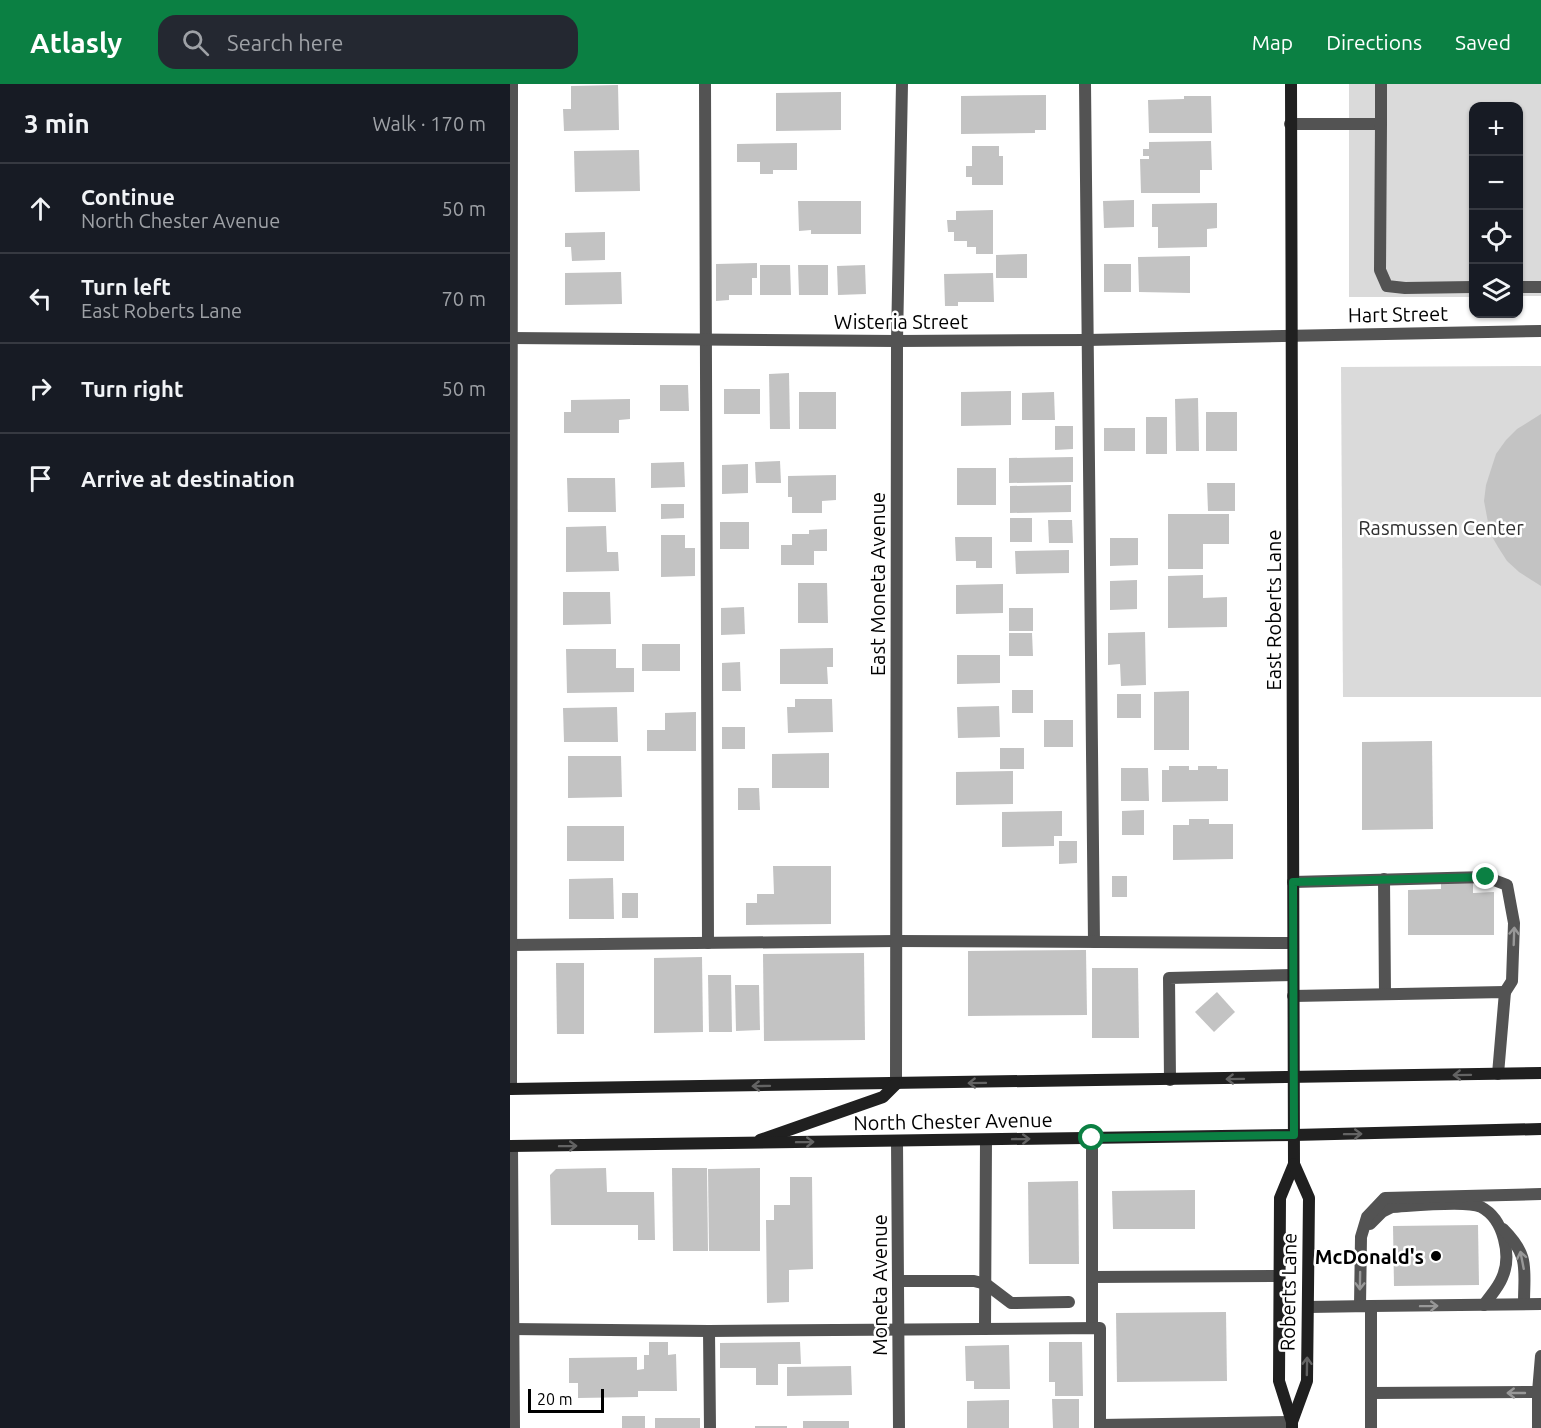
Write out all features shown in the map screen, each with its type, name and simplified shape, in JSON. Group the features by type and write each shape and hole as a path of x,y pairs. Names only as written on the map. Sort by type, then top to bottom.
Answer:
{"main road":[{"name":"East Roberts Lane","path":"1291,84 1294,1135"},
{"name":"North Chester Avenue","path":"511,1089 1541,1073"},
{"path":"751,1143 883,1097 896,1084"},
{"name":"North Chester Avenue","path":"511,1146 1294,1135 1541,1129"},
{"name":"Roberts Lane","path":"1292,1425 1279,1381 1279,1276 1280,1198 1294,1164 1294,1135"},
{"name":"Roberts Lane","path":"1292,1425 1307,1381 1309,1198 1294,1164"}],"street":[{"path":"511,1089 512,84"},
{"path":"705,84 708,943"},
{"name":"East Moneta Avenue","path":"896,1084 897,341 902,84"},
{"path":"1085,84 1094,942"},
{"path":"1381,84 1380,270 1387,286 1469,287"},
{"path":"1290,124 1381,124"},
{"path":"1523,287 1541,287"},
{"name":"Hart Street","path":"1291,335 1541,331"},
{"name":"Wisteria Street","path":"511,338 897,341 1087,340 1291,335"},
{"path":"1293,882 1486,877 1507,885 1514,923 1512,981 1505,992 1497,1074"},
{"path":"1384,879 1385,994"},
{"path":"511,945 896,941 1293,943"},
{"path":"1170,1080 1169,978 1293,975"},
{"path":"1293,996 1505,992"},
{"path":"1092,1138 1092,1328"},
{"path":"985,1329 986,1140"},
{"name":"Moneta Avenue","path":"897,1141 899,1428"},
{"path":"511,1146 514,1428"},
{"path":"1371,1428 1361,1237 1367,1217 1385,1198 1541,1194"},
{"path":"1361,1237 1371,1222 1392,1207 1468,1205 1480,1207 1519,1247 1524,1261 1524,1304"},
{"path":"1484,1305 1497,1288 1503,1275 1506,1257 1504,1237 1497,1223"},
{"path":"1092,1277 1279,1276"},
{"path":"898,1281 974,1281 986,1284 1011,1303 1069,1302"},
{"path":"1308,1307 1541,1304"},
{"path":"512,1329 709,1331 1100,1328 1100,1426 1292,1425"},
{"path":"709,1331 710,1428"},
{"path":"1538,1428 1541,1356"},
{"path":"1371,1394 1538,1392"}],"green space":[{"path":"1349,84 1541,84 1541,296 1523,296 1523,102 1469,102 1469,297 1349,297"},
{"name":"Rasmussen Center","path":"1541,366 1541,697 1343,697 1341,367"}],"building":[{"path":"618,85 619,130 564,131 563,109 571,109 571,86"},
{"path":"841,92 841,130 776,131 776,93"},
{"path":"1046,95 1046,130 1035,130 1035,133 961,134 961,96"},
{"path":"1184,96 1211,96 1212,133 1149,133 1148,100 1184,99"},
{"path":"1211,141 1212,170 1200,170 1200,193 1141,193 1140,159 1149,159 1149,156 1143,156 1143,149 1149,149 1149,142"},
{"path":"797,143 797,170 773,170 773,174 760,174 760,162 737,162 737,144"},
{"path":"972,146 999,146 999,156 1003,156 1003,185 972,185 972,177 966,177 966,166 972,166"},
{"path":"639,150 640,191 575,192 574,151"},
{"path":"1134,200 1134,227 1104,228 1103,201"},
{"path":"798,201 861,201 861,234 811,234 811,230 799,231"},
{"path":"1217,203 1217,228 1207,229 1207,247 1158,248 1158,227 1152,227 1152,204"},
{"path":"993,210 993,254 976,254 976,247 967,247 967,241 954,241 954,232 948,232 947,220 956,220 956,211"},
{"path":"605,232 605,260 572,261 571,247 565,247 565,233"},
{"path":"1027,254 1027,278 996,278 996,255"},
{"path":"1190,256 1190,293 1139,292 1138,257"},
{"path":"757,263 757,278 752,278 752,295 729,295 729,300 716,301 716,264"},
{"path":"1104,264 1131,264 1131,292 1104,292"},
{"path":"760,265 790,265 791,295 760,295"},
{"path":"798,265 828,265 828,295 799,295"},
{"path":"865,265 866,294 838,295 837,266"},
{"path":"621,272 622,304 565,305 565,273"},
{"path":"993,273 994,302 958,302 958,306 945,306 944,274"},
{"path":"789,373 790,429 770,429 769,374"},
{"path":"660,385 688,385 689,411 660,411"},
{"path":"724,389 760,389 760,414 724,414"},
{"path":"1011,391 1011,425 961,426 961,392"},
{"path":"799,392 836,392 836,429 799,429"},
{"path":"1054,392 1055,420 1022,420 1022,393"},
{"path":"1198,398 1199,451 1176,451 1175,399"},
{"path":"630,399 630,419 619,420 619,433 564,433 564,412 571,412 571,400"},
{"path":"1206,412 1237,412 1237,451 1206,451"},
{"path":"1541,414 1541,586 1507,561 1490,533 1484,501 1486,485 1496,454 1517,429"},
{"path":"1146,417 1167,417 1167,454 1146,454"},
{"path":"1055,426 1073,426 1073,449 1055,450"},
{"path":"1104,428 1135,428 1135,451 1104,451"},
{"path":"1073,457 1073,482 1009,483 1009,458"},
{"path":"780,461 781,483 756,483 755,462"},
{"path":"684,462 685,487 651,488 651,463"},
{"path":"748,464 748,493 722,494 722,465"},
{"path":"957,468 996,468 996,505 957,505"},
{"path":"836,475 836,500 822,501 822,513 792,513 792,497 788,497 788,476"},
{"path":"567,478 615,478 616,512 568,512"},
{"path":"1207,483 1235,483 1235,511 1208,511"},
{"path":"1071,485 1071,512 1010,513 1010,486"},
{"path":"661,504 684,504 684,518 661,519"},
{"path":"1168,514 1229,514 1229,544 1203,544 1203,569 1168,569"},
{"path":"1010,518 1032,518 1032,542 1010,542"},
{"path":"1048,520 1072,520 1073,543 1049,543"},
{"path":"720,522 749,522 749,549 720,549"},
{"path":"606,526 607,552 618,552 619,571 566,572 566,527"},
{"path":"827,529 827,551 814,551 814,565 781,565 781,545 792,545 792,534 809,534 809,530"},
{"path":"661,535 685,535 685,548 695,548 695,576 661,577"},
{"path":"955,537 992,537 992,568 976,568 976,561 956,561"},
{"path":"1110,538 1138,538 1138,565 1110,566"},
{"path":"1069,550 1069,573 1016,574 1015,551"},
{"path":"1203,575 1203,598 1227,597 1227,627 1168,628 1168,576"},
{"path":"1137,580 1137,609 1110,610 1110,581"},
{"path":"798,583 827,583 828,623 798,623"},
{"path":"1003,584 1003,613 956,614 956,585"},
{"path":"563,592 610,592 611,624 563,625"},
{"path":"744,607 745,634 721,635 721,608"},
{"path":"1009,608 1033,608 1033,631 1009,631"},
{"path":"1145,632 1146,685 1121,686 1120,664 1108,665 1108,633"},
{"path":"1009,633 1032,633 1033,656 1009,656"},
{"path":"642,644 680,644 680,671 642,671"},
{"path":"833,648 833,667 827,667 828,684 780,684 780,649"},
{"path":"566,649 616,649 616,668 634,668 634,692 567,693"},
{"path":"957,655 1000,655 1000,683 957,684"},
{"path":"740,662 741,691 722,691 722,663"},
{"path":"1012,690 1033,690 1033,713 1012,713"},
{"path":"1189,691 1189,750 1154,750 1154,692"},
{"path":"1117,694 1141,694 1141,718 1117,718"},
{"path":"795,699 832,699 833,732 788,733 787,707 795,707"},
{"path":"999,706 1000,737 958,738 957,707"},
{"path":"617,707 618,742 564,742 563,708"},
{"path":"696,712 696,751 647,751 647,730 665,730 665,713"},
{"path":"1044,720 1073,720 1073,747 1044,747"},
{"path":"722,727 745,727 745,749 722,749"},
{"path":"1432,741 1433,829 1362,830 1362,742"},
{"path":"1000,748 1024,748 1024,769 1000,769"},
{"path":"829,753 829,788 772,788 772,754"},
{"path":"568,756 621,756 622,797 568,798"},
{"path":"1169,766 1189,766 1189,770 1198,770 1198,766 1217,766 1217,769 1228,769 1228,801 1162,802 1162,770 1169,770"},
{"path":"1121,768 1148,768 1149,801 1121,801"},
{"path":"1013,771 1013,804 956,805 956,772"},
{"path":"738,788 759,788 760,810 738,810"},
{"path":"1144,810 1144,835 1122,835 1122,811"},
{"path":"1062,811 1062,836 1054,836 1054,846 1002,847 1002,812"},
{"path":"1189,819 1209,819 1209,824 1233,824 1233,859 1173,860 1173,825 1189,825"},
{"path":"567,826 624,826 624,861 567,861"},
{"path":"1059,841 1077,841 1077,863 1059,864"},
{"path":"773,866 831,866 831,924 746,925 746,903 757,903 757,894 774,894"},
{"path":"1112,876 1127,876 1127,897 1112,897"},
{"path":"613,878 614,919 569,919 569,879"},
{"path":"1441,883 1473,883 1473,893 1494,892 1494,935 1408,935 1408,890 1441,889"},
{"path":"622,893 638,893 638,918 622,918"},
{"path":"1086,950 1087,1015 968,1016 968,951"},
{"path":"864,953 865,1040 764,1041 763,954"},
{"path":"702,957 703,1032 654,1033 654,958"},
{"path":"556,963 584,963 584,1034 557,1034"},
{"path":"1092,968 1138,968 1139,1038 1092,1038"},
{"path":"708,975 731,975 732,1032 709,1032"},
{"path":"735,985 759,985 760,1030 736,1031"},
{"path":"1217,992 1235,1012 1214,1032 1195,1012"},
{"path":"606,1168 607,1192 654,1192 655,1240 638,1240 638,1225 551,1225 550,1175 556,1169"},
{"path":"672,1168 707,1168 708,1251 673,1251"},
{"path":"760,1168 760,1251 709,1251 708,1169"},
{"path":"790,1177 812,1177 813,1269 789,1270 789,1302 767,1303 766,1220 774,1220 774,1205 790,1205"},
{"path":"1078,1181 1079,1264 1029,1264 1028,1182"},
{"path":"1195,1190 1195,1229 1113,1229 1112,1191"},
{"name":"McDonald's","path":"1478,1225 1479,1285 1394,1286 1393,1226"},
{"path":"1226,1312 1227,1381 1117,1382 1116,1313"},
{"path":"649,1342 668,1342 668,1355 676,1354 677,1391 638,1391 638,1397 578,1398 578,1383 569,1383 569,1358 637,1357 637,1370 644,1369 644,1355 649,1355"},
{"path":"800,1342 801,1364 778,1364 778,1385 756,1385 756,1368 720,1368 720,1343"},
{"path":"1049,1342 1082,1342 1083,1396 1055,1396 1055,1382 1049,1382"},
{"path":"1009,1345 1010,1389 974,1389 974,1381 966,1381 965,1346"},
{"path":"851,1366 852,1395 787,1396 787,1367"},
{"path":"1052,1399 1079,1399 1079,1428 1053,1428"},
{"path":"1009,1400 1009,1428 967,1428 967,1401"},
{"path":"622,1416 645,1416 645,1428 622,1428"},
{"path":"655,1418 700,1418 700,1428 655,1428"},
{"path":"803,1421 849,1421 849,1428 803,1428"},
{"path":"755,1426 787,1426 787,1428 755,1428"}],"place":[{"name":"McDonald's","path":"1436,1256"}],"route":[{"path":"1092,1138 1294,1135 1293,882 1486,877"}]}
